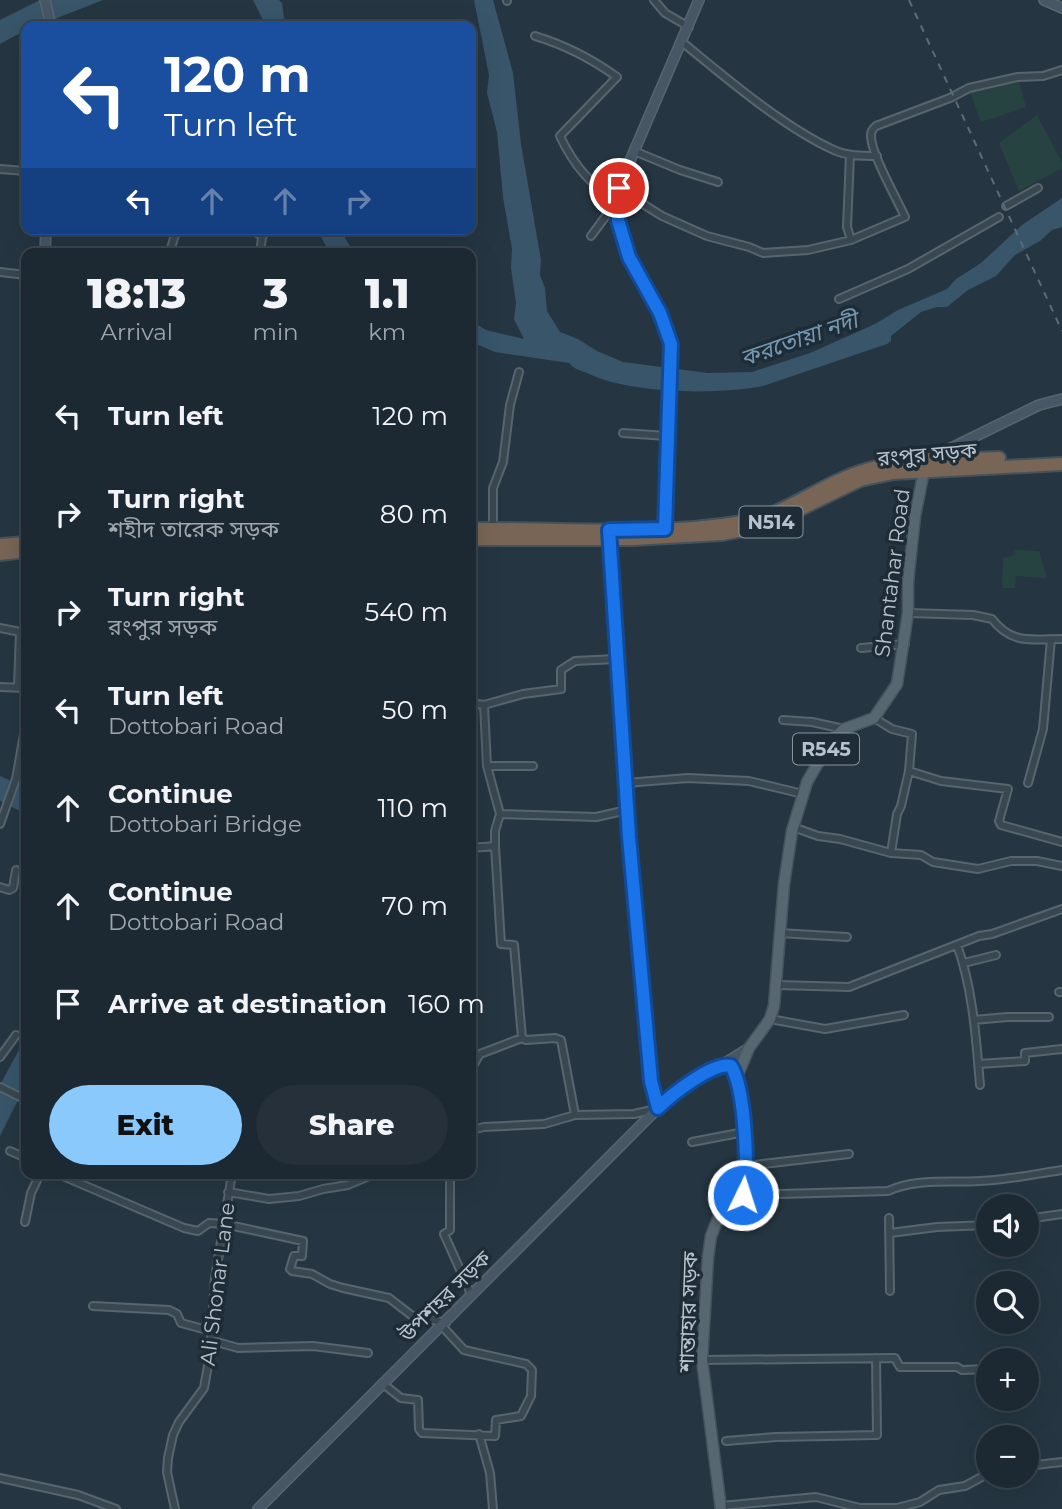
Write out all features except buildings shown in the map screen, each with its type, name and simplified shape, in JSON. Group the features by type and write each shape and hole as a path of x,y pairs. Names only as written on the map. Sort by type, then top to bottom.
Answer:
{"highway":[{"name":"রংপুর সড়ক","path":"476,539 751,529 786,516 860,481 893,473 923,466 1062,456"},
{"name":"রংপুর সড়ক","path":"923,466 1062,464"},
{"name":"N514","path":"476,529 609,534"},
{"path":"0,545 21,543"},
{"path":"0,554 21,552"}],"main road":[{"name":"Shantahar Road","path":"874,718 897,684 905,644 908,582 923,466"},
{"name":"R545","path":"736,1079 749,1048 770,1019 778,985 779,933 793,827 807,782 831,741 844,729 874,718"},
{"path":"736,1079 744,1132 746,1166 743,1195"},
{"name":"শান্তাহার সড়ক","path":"721,1508 702,1360 711,1236 719,1216 743,1195"}],"street":[{"path":"45,0 50,21"},
{"path":"654,0 665,13 689,27"},
{"path":"666,534 671,344 660,313 629,257 618,220 617,201 619,188 634,151 699,0"},
{"path":"1044,0 1062,8"},
{"path":"535,36 555,42 597,63 617,77 560,136 570,158 604,194 617,201"},
{"path":"682,42 789,124 834,150 850,155 877,156"},
{"path":"619,188 673,221 706,236 764,253 808,250 851,240 905,217 877,156 871,137 876,126 950,99 969,88 1018,77 1044,76 1062,70"},
{"path":"634,151 718,182"},
{"path":"850,155 847,227 851,240"},
{"path":"0,169 21,171"},
{"path":"1006,206 1038,188"},
{"path":"591,236 617,201"},
{"path":"839,299 908,269 999,217"},
{"path":"0,272 21,274"},
{"path":"493,529 493,488 503,462 510,405 519,372"},
{"path":"923,466 1039,405 1062,398"},
{"path":"623,433 667,436"},
{"path":"476,1129 544,1124 575,1115 634,1114 658,1108 651,1081 627,810 609,534"},
{"path":"908,613 992,618 1001,631 1024,640 1062,639"},
{"path":"0,628 21,631"},
{"path":"1028,783 1043,729 1051,639"},
{"path":"861,648 905,644"},
{"path":"18,687 21,653"},
{"path":"476,704 484,705 523,694 561,689 561,670 575,661 616,659"},
{"path":"0,687 21,687"},
{"path":"484,705 487,766 500,814 495,831 500,944 514,945 522,1038"},
{"path":"874,718 892,729 912,734 909,771 897,814 891,853"},
{"path":"783,720 812,722 844,729"},
{"path":"0,824 16,779 21,751"},
{"path":"487,766 533,766"},
{"path":"909,771 941,781 1008,789 999,821 1001,825 1062,842"},
{"path":"626,783 688,778 749,781 803,794"},
{"path":"500,814 596,817 627,810"},
{"path":"793,827 818,836 891,853 921,855 933,862 978,869 1011,861 1037,861 1062,866"},
{"path":"476,848 495,846"},
{"path":"0,887 9,890 13,888 16,870"},
{"path":"778,985 849,986 1062,909"},
{"path":"779,933 846,937"},
{"path":"957,945 964,963 974,1020 980,1085"},
{"path":"964,963 996,955"},
{"path":"770,1019 825,1029 904,1015"},
{"path":"974,1020 1049,1017"},
{"path":"0,1057 16,1035"},
{"path":"476,1061 480,1054 522,1038 561,1040 575,1115"},
{"name":"উপশহর সড়ক","path":"258,1509 667,1099 749,1048"},
{"path":"978,1064 1024,1061 1025,1053 1062,1049"},
{"path":"722,1064 731,1066 736,1079"},
{"path":"0,1087 21,1098"},
{"path":"692,1142 744,1132"},
{"path":"10,1151 21,1156"},
{"path":"746,1166 849,1154"},
{"path":"743,1195 888,1191 899,1186 979,1181 1062,1170"},
{"path":"25,1222 38,1179"},
{"path":"70,1179 184,1228 198,1231 209,1223 224,1224 303,1241 302,1256 294,1256 290,1269 292,1271 312,1274 330,1284 389,1298 411,1315 444,1324 464,1350 526,1364 532,1370 531,1396 521,1416 496,1420 495,1436 422,1433 419,1429 418,1401 401,1398 382,1383"},
{"name":"Ali Shonar Lane","path":"175,1509 167,1472 168,1458 179,1422 204,1388 215,1278 231,1179"},
{"path":"228,1192 270,1199 299,1196 348,1185 362,1179"},
{"path":"450,1179 450,1230 443,1234 471,1294"},
{"path":"1039,1217 1062,1214"},
{"path":"889,1218 890,1291"},
{"path":"890,1233 976,1226"},
{"path":"93,1306 169,1310 177,1314 181,1322 211,1331"},
{"path":"210,1340 238,1348 313,1346 368,1353"},
{"path":"702,1360 895,1357 900,1367 976,1369"},
{"path":"726,1441 776,1437 877,1436 876,1358"},
{"path":"479,1434 490,1473 493,1509"},
{"path":"1039,1465 1062,1462"},
{"path":"0,1478 78,1495 116,1509"},
{"path":"721,1508 816,1497 860,1508 897,1508 920,1502 939,1490 965,1486 976,1480"}],"green space":[{"path":"1018,78 1026,107 981,122 969,90"},
{"path":"1037,115 1062,163 1062,168 1019,191 999,143"},
{"path":"1015,550 1039,551 1047,578 1016,576 1015,588 1002,588 1003,558 1013,556"}],"water":[{"path":"40,0 103,0 50,21 21,21 21,33 0,44 0,20"},
{"path":"253,0 279,0 282,3 284,21 264,21"},
{"path":"474,0 493,0 513,73 521,144 547,311 560,332 623,362 708,373 752,372 810,353 947,289 956,279 981,263 1022,225 1062,198 1062,227 1052,230 1040,241 1015,255 996,276 968,290 947,307 921,312 891,336 891,341 887,344 763,386 722,391 649,389 605,380 569,363 495,352 476,344 476,324 486,330 524,339 514,319 516,303 511,268 512,249 503,197 497,132 487,93 489,75"},
{"path":"320,235 343,235 351,248 327,248"},
{"path":"0,776 21,786 21,812 0,801"},
{"path":"21,1046 21,1094 0,1136 0,1085"}],"railway":[{"path":"909,0 1062,331"}],"route":[{"path":"619,188 618,220 629,257 660,313 671,344 665,529 609,530 629,837 651,1081 658,1108 710,1070 722,1064 731,1066 735,1072 742,1109 746,1166 743,1195"}],"water label":[{"name":"করতোয়া নদী","path":"799,339"}]}
